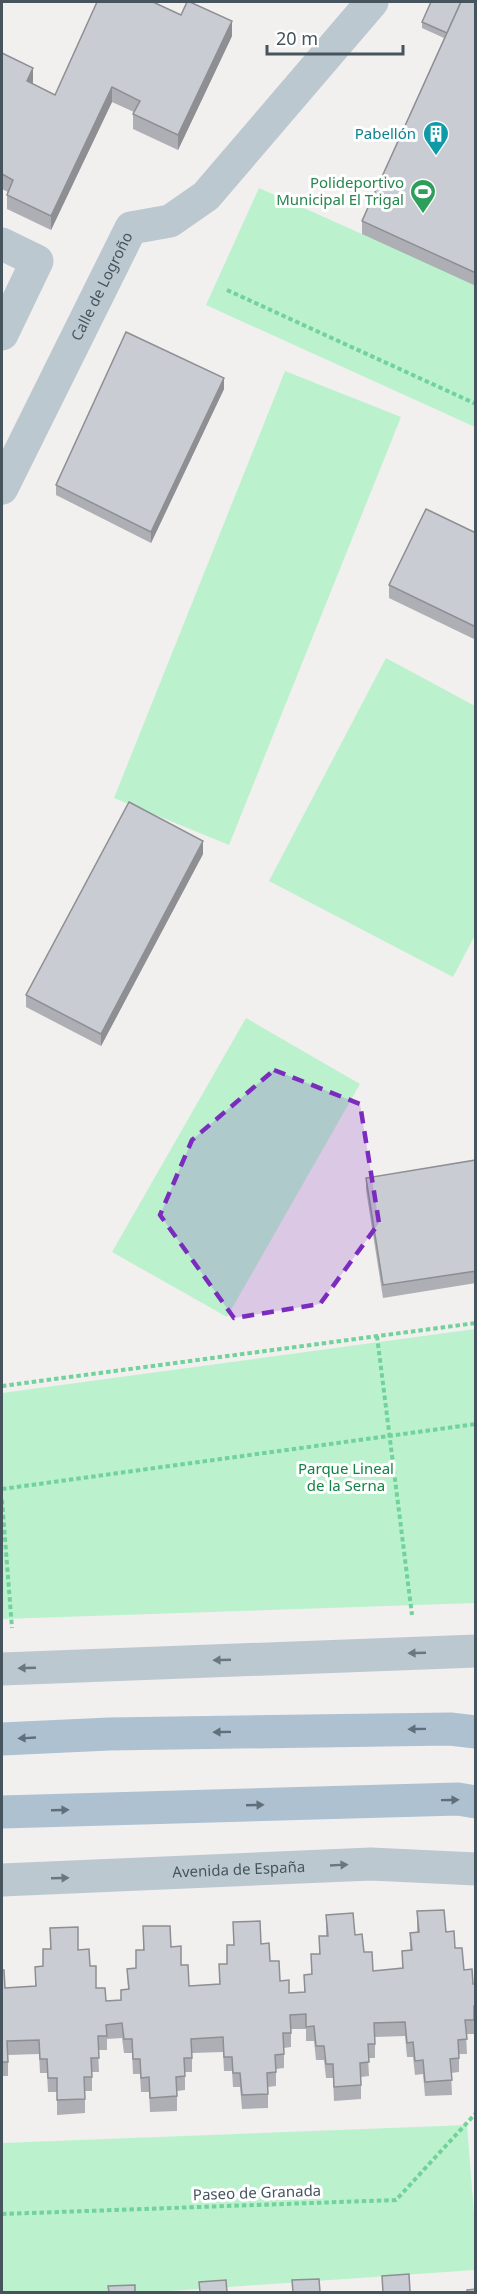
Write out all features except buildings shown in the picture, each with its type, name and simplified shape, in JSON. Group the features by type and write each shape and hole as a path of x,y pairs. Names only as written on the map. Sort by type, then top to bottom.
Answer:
{"main road":[{"path":"2,1739 109,1734 427,1729 476,1732"},
{"path":"2,1812 458,1799 476,1802"}],"street":[{"name":"Calle de Logroño","path":"2,488 131,228 170,221 206,196 372,2"},
{"path":"2,244 37,261 2,334"},
{"path":"2,1669 476,1651"},
{"name":"Avenida de España","path":"2,1880 370,1864 476,1869"}],"path":[{"path":"227,290 476,404"},
{"path":"2,1386 476,1323"},
{"path":"377,1336 411,1605"},
{"path":"2,1489 389,1434 476,1424"},
{"path":"2,1500 11,1618"},
{"name":"Paseo de Granada","path":"2,2214 396,2200 476,2113"}],"highlighted area":[{"path":"274,1070 360,1104 379,1223 320,1304 234,1318 160,1215 192,1140"}],"green space":[{"name":"Polideportivo Municipal El Trigal","path":"475,2 475,427 206,305 259,188 362,234"},
{"path":"285,371 401,417 229,845 114,798"},
{"path":"386,658 475,706 475,935 453,977 269,881"},
{"path":"246,1018 360,1084 227,1317 112,1252"},
{"name":"Parque Lineal de la Serna","path":"475,1329 475,1603 2,1619 2,1393"},
{"path":"467,2125 475,2226 475,2270 156,2292 2,2292 2,2143"}],"place":[{"name":"Pabellón","path":"436,157"},
{"name":"Polideportivo Municipal El Trigal","path":"423,215"}]}
